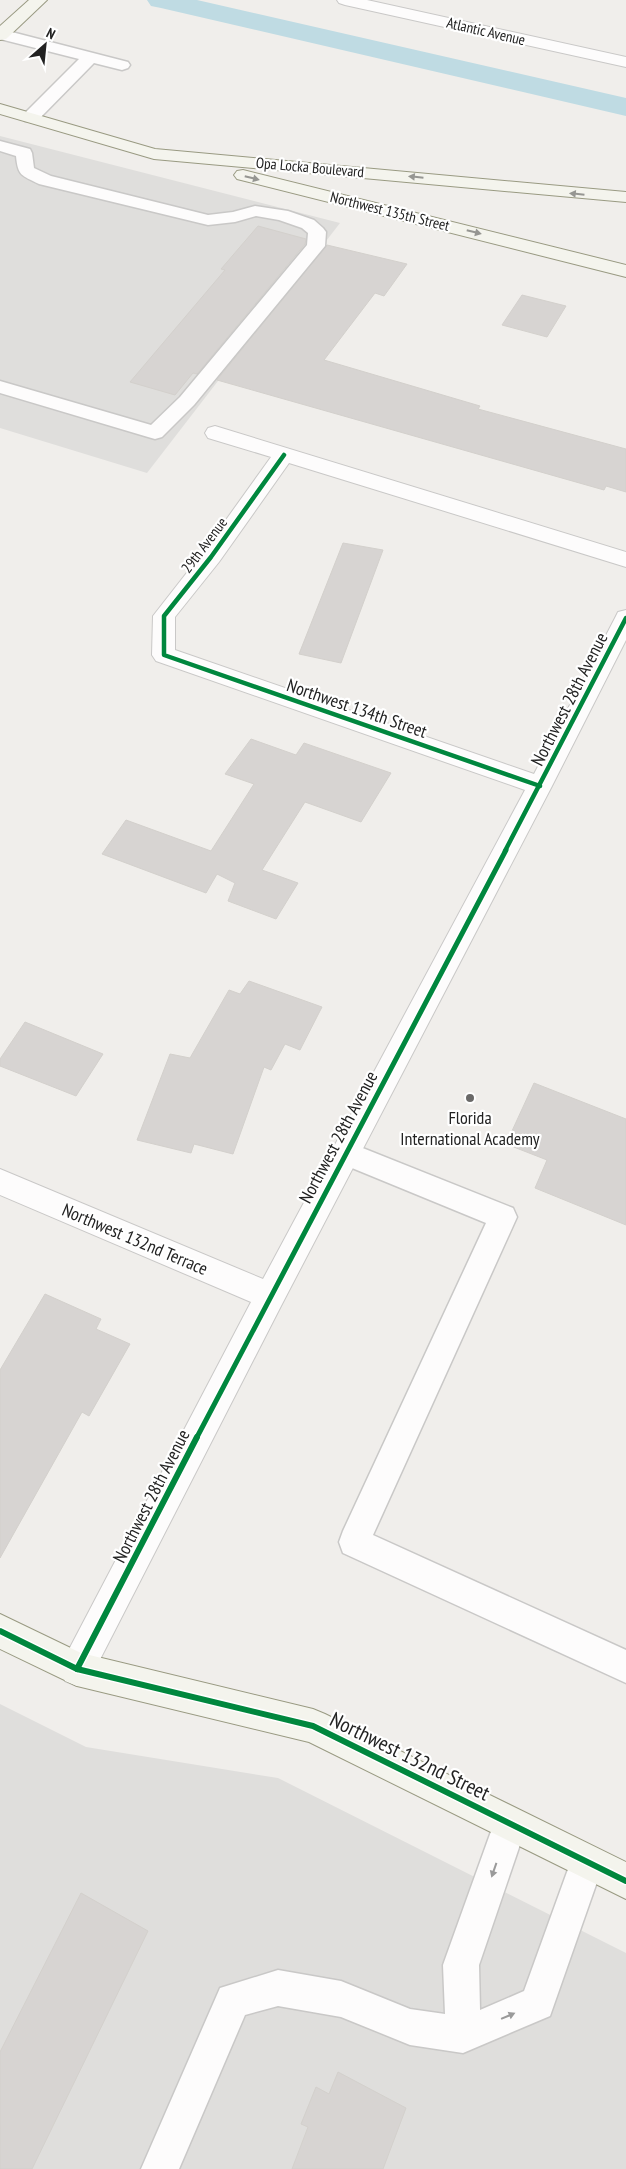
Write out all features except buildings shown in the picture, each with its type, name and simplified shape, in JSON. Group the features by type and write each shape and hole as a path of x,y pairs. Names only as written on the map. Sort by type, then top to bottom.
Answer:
{"main road":[{"path":"0,34 39,0"},
{"name":"Opa Locka Boulevard","path":"0,109 154,154 626,197"},
{"name":"Northwest 135th Street","path":"154,154 626,271"},
{"name":"Northwest 132nd Street","path":"0,1631 77,1669 313,1726 626,1881"}],"street":[{"name":"Atlantic Avenue","path":"345,0 626,62"},
{"path":"215,433 626,560"},
{"name":"29th Avenue","path":"164,655 164,616 212,557 284,455"},
{"name":"Northwest 28th Avenue","path":"77,1669 270,1296 540,786 626,618"},
{"name":"Northwest 134th Street","path":"164,655 540,786"},
{"name":"Northwest 132nd Terrace","path":"0,1182 270,1296"}],"lane":[{"path":"0,34 122,65"},
{"path":"30,117 90,57"},
{"path":"0,146 24,153 26,171 45,180 208,220 235,217 255,211 282,215 308,224 317,232 316,246 187,400 155,433 0,386"},
{"path":"345,1153 503,1218 354,1542 626,1667"},
{"path":"463,2035 461,1965 510,1824"},
{"path":"160,2169 233,2001 278,1988 341,1999 410,2027 463,2035 537,2003 587,1862"}],"shaded area":[{"path":"0,136 340,223 147,473 0,428"},
{"path":"0,1704 86,1747 278,1778 626,1953 626,2169 0,2169"}],"waterway":[{"path":"161,0 626,107"}],"cycle path":[{"path":"284,455 211,557 164,616 164,655 540,786"},
{"path":"77,1669 270,1296 540,786 626,618"},
{"path":"0,1631 77,1669 313,1726 626,1881"}],"place":[{"name":"Florida International Academy","path":"470,1098"}]}
